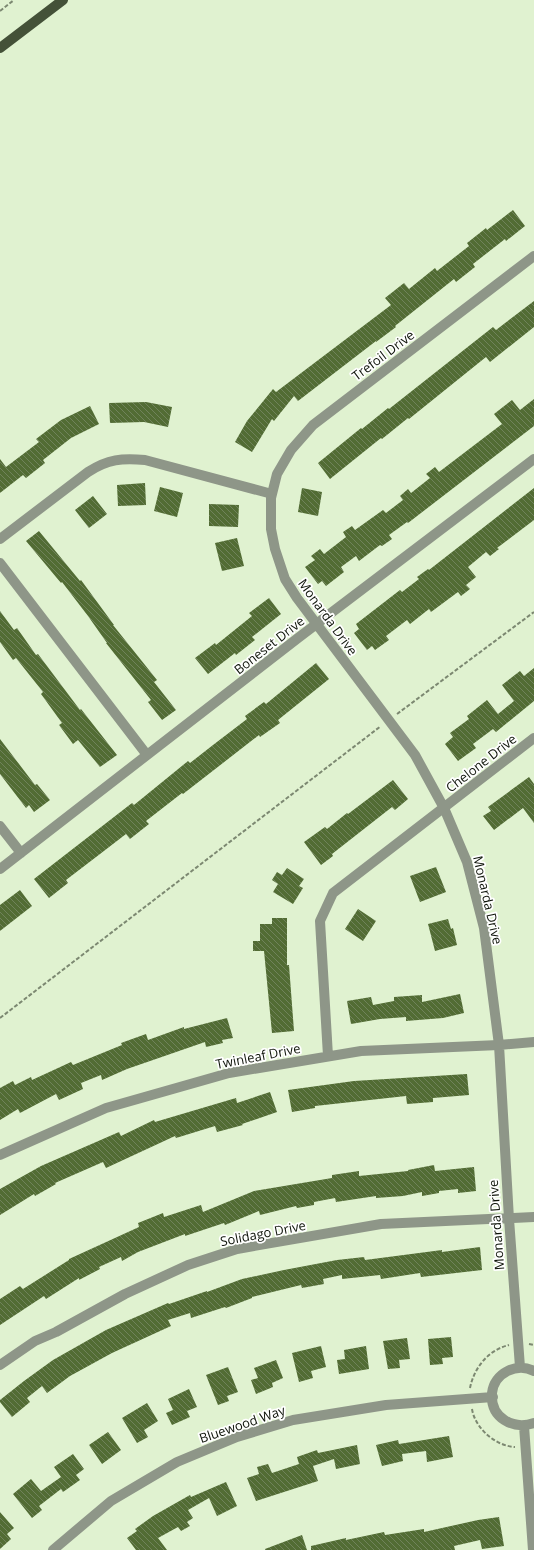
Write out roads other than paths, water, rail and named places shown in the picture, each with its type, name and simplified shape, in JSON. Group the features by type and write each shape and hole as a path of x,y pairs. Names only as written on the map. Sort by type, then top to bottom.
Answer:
{"main road":[{"path":"0,48 61,1"}],"street":[{"name":"Trefoil Drive","path":"272,494 277,474 291,450 313,425 534,256"},
{"name":"Boneset Drive","path":"0,869 316,624 534,459"},
{"path":"0,539 88,472 99,465 114,460 145,460 272,494"},
{"name":"Monarda Drive","path":"272,494 271,529 279,565 285,580 316,624 415,756 444,808 467,862 484,928 499,1045 509,1219 520,1367"},
{"path":"0,563 147,755"},
{"name":"Chelone Drive","path":"328,1056 320,920 333,893 533,740"},
{"path":"0,826 21,853"},
{"name":"Twinleaf Drive","path":"0,1155 106,1108 229,1073 362,1050 499,1045 534,1042"},
{"name":"Solidago Drive","path":"0,1365 35,1341 56,1332 125,1294 188,1265 237,1249 381,1224 534,1217"},
{"path":"534,1370 520,1367 501,1375 495,1384 493,1397 493,1404 498,1414 505,1421 514,1425 524,1426 534,1423"},
{"name":"Bluewood Way","path":"53,1550 111,1501 177,1462 237,1437 293,1420 386,1405 493,1397"},
{"path":"524,1426 533,1550"}]}
